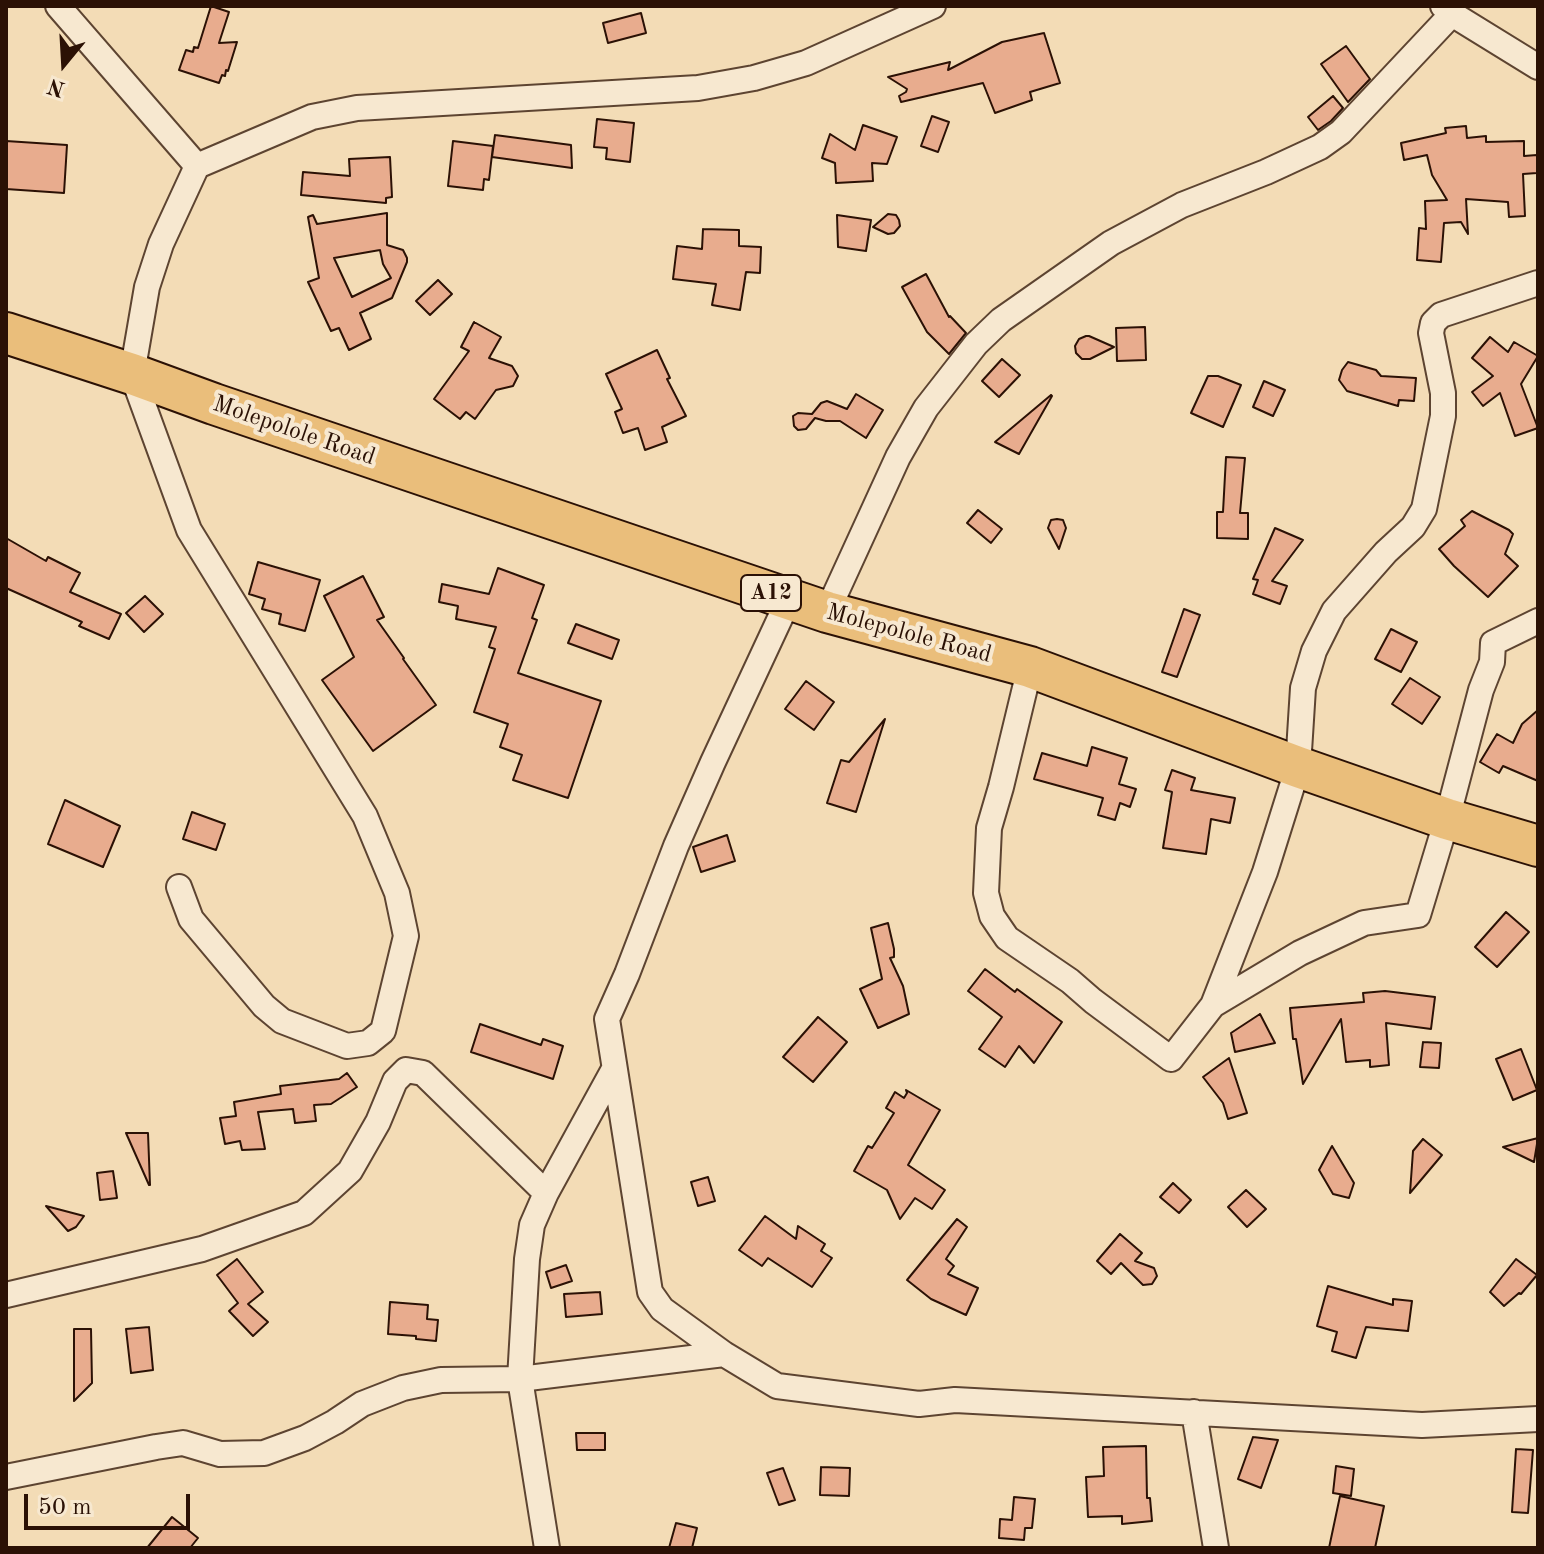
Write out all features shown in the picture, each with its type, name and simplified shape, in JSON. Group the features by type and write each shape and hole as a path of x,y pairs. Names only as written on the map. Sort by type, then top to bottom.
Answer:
{"main road":[{"name":"Molepolole Road","path":"6,333 827,612 1030,667 1298,767 1447,819 1538,846"}],"street":[{"path":"58,6 197,166"},
{"path":"179,887 191,919 264,1006 282,1021 347,1046 368,1043 383,1031 406,936 397,893 365,816 189,530 132,374 147,287 161,244 197,166 312,117 357,108 698,88 754,78 806,63 933,6"},
{"path":"827,612 898,457 926,408 976,344 1001,320 1111,243 1182,205 1320,147 1341,132 1448,10 1538,67"},
{"path":"1030,667 989,828 986,893 992,916 1007,938 1070,981 1171,1059 1213,1005 1265,872 1298,767 1303,688 1314,651 1334,611 1386,552 1413,527 1424,509 1443,416 1443,393 1431,333 1433,323 1441,315 1538,283"},
{"path":"789,599 676,846 607,1019 650,1292 662,1309 724,1354 777,1386 919,1404 955,1400 1422,1425 1538,1419"},
{"path":"1213,1005 1300,953 1352,928 1364,923 1418,915 1481,690 1492,662 1493,643 1538,621"},
{"path":"547,1548 520,1379 527,1259 532,1225 546,1193 614,1069"},
{"path":"6,1295 202,1249 304,1213 350,1171 378,1122 395,1081 406,1070 423,1073 546,1193"},
{"path":"6,1477 183,1443 220,1454 264,1453 305,1438 362,1404 403,1388 441,1380 520,1379 724,1354"},
{"path":"1194,1412 1216,1548"}],"building":[{"path":"211,6 229,12 219,43 237,42 228,71 219,83 179,70 186,50 193,52 194,47 198,48"},
{"path":"641,13 646,33 608,43 603,23"},
{"path":"1044,33 1060,83 1030,92 1032,100 995,113 983,83 901,102 899,96 907,89 888,77 950,62 948,70 1002,42"},
{"path":"1346,46 1370,79 1348,102 1321,64"},
{"path":"1333,96 1343,108 1318,130 1308,117"},
{"path":"932,116 949,122 938,152 921,146"},
{"path":"597,119 634,123 630,162 606,159 607,148 594,147"},
{"path":"863,125 897,137 887,164 872,163 873,181 836,183 835,163 822,158 830,134 855,150"},
{"path":"1466,126 1467,138 1486,136 1486,142 1524,141 1524,156 1537,155 1537,173 1523,174 1525,216 1509,217 1508,202 1466,199 1468,234 1461,222 1444,223 1441,262 1417,260 1419,228 1426,229 1425,201 1447,200 1432,175 1427,155 1404,160 1401,143 1446,133 1445,128"},
{"path":"495,135 571,145 572,168 492,157"},
{"path":"6,141 67,145 64,193 6,189"},
{"path":"453,141 493,146 489,180 484,179 483,190 448,186"},
{"path":"390,157 392,197 386,198 386,203 301,195 303,172 350,176 349,159"},
{"path":"387,213 387,245 403,250 407,258 392,298 360,313 371,339 349,350 339,328 331,331 308,282 319,278 308,217 313,215 317,224","holes":["380,250 391,278 352,297 334,258"]},
{"path":"888,214 896,215 900,226 894,233 888,234 873,227"},
{"path":"837,215 871,220 866,251 838,247"},
{"path":"703,229 739,230 739,246 761,247 760,273 746,272 740,310 712,305 716,284 673,279 677,246 702,249"},
{"path":"926,274 949,317 966,333 949,354 927,332 902,287"},
{"path":"438,280 452,294 430,315 416,301"},
{"path":"474,322 501,337 489,358 512,366 518,376 513,386 496,390 475,419 466,412 460,419 434,399 469,351 461,347"},
{"path":"1145,327 1146,360 1117,361 1116,328"},
{"path":"1086,336 1114,347 1090,359 1082,359 1076,353 1075,346 1079,339"},
{"path":"1490,337 1508,352 1514,342 1538,356 1521,384 1538,428 1515,436 1500,393 1483,406 1472,392 1493,376 1472,358"},
{"path":"657,350 670,378 667,379 686,416 662,427 667,442 645,450 638,428 623,433 615,412 622,409 606,374"},
{"path":"1002,359 1020,375 999,397 982,381"},
{"path":"1348,362 1376,370 1381,376 1416,378 1414,401 1399,400 1398,406 1347,391 1339,380"},
{"path":"1208,376 1218,376 1241,385 1223,427 1191,413"},
{"path":"1264,381 1285,390 1273,416 1253,407"},
{"path":"856,394 883,410 866,438 840,421 815,418 806,429 798,430 794,426 793,416 798,413 812,414 821,403 827,401 847,409"},
{"path":"1051,395 1019,454 995,442"},
{"path":"1226,457 1245,458 1240,513 1248,513 1248,539 1217,538 1217,512 1223,512"},
{"path":"978,510 1002,529 991,543 967,523"},
{"path":"1472,511 1513,534 1505,554 1518,566 1488,597 1439,549 1465,526 1461,520"},
{"path":"1051,520 1063,520 1066,528 1059,549 1048,528"},
{"path":"1275,528 1303,540 1272,581 1287,586 1280,604 1253,594 1258,580 1253,579"},
{"path":"6,538 46,561 48,557 80,573 70,592 121,614 109,639 79,626 82,622 6,588"},
{"path":"258,562 320,580 305,631 279,624 281,614 262,609 265,599 249,594"},
{"path":"498,568 544,585 532,618 537,620 518,673 601,701 568,798 513,780 522,755 500,747 508,724 474,712 495,649 489,647 496,627 456,619 458,606 439,602 442,584 489,594"},
{"path":"363,576 384,617 377,620 436,705 373,751 322,680 354,657 324,596"},
{"path":"145,596 163,614 144,632 126,613"},
{"path":"1184,609 1200,615 1177,677 1162,672"},
{"path":"576,624 619,640 612,659 568,643"},
{"path":"1391,629 1417,642 1401,672 1375,659"},
{"path":"1410,678 1440,697 1422,724 1392,704"},
{"path":"806,681 834,702 814,730 785,709"},
{"path":"1538,710 1538,781 1503,766 1499,773 1480,762 1497,734 1513,743 1522,724"},
{"path":"885,719 856,812 827,803 841,760 849,762"},
{"path":"1092,747 1127,758 1119,784 1136,789 1130,807 1120,803 1115,820 1098,815 1103,798 1034,779 1042,753 1087,766"},
{"path":"1172,770 1195,778 1191,790 1235,798 1230,823 1211,819 1206,854 1163,848 1172,792 1165,790"},
{"path":"65,800 120,826 103,867 48,844"},
{"path":"192,812 225,824 216,850 183,839"},
{"path":"727,835 735,861 701,872 693,847"},
{"path":"1506,912 1529,932 1497,967 1475,947"},
{"path":"888,923 894,949 894,957 890,958 903,986 909,1014 878,1028 860,989 882,979 871,928"},
{"path":"985,969 1062,1022 1034,1063 1019,1046 1005,1067 979,1049 1002,1017 968,991"},
{"path":"1385,991 1435,997 1431,1029 1386,1023 1389,1065 1370,1067 1370,1060 1346,1062 1341,1019 1303,1084 1290,1008 1364,1002 1363,993"},
{"path":"1260,1014 1275,1043 1235,1052 1231,1033"},
{"path":"818,1017 847,1042 813,1082 783,1057"},
{"path":"480,1024 541,1045 543,1039 563,1046 553,1079 471,1052"},
{"path":"1423,1042 1441,1043 1439,1068 1420,1067"},
{"path":"1521,1049 1537,1090 1513,1100 1496,1059"},
{"path":"1229,1058 1247,1113 1228,1119 1223,1103 1203,1077"},
{"path":"347,1073 357,1087 331,1104 314,1105 316,1121 295,1123 293,1109 258,1112 265,1149 242,1150 240,1141 225,1144 220,1118 236,1116 234,1102 281,1094 280,1086 339,1079"},
{"path":"906,1090 940,1110 908,1165 945,1190 932,1209 915,1198 900,1219 887,1190 854,1171 868,1146 872,1148 894,1113 886,1108 895,1092 904,1098"},
{"path":"126,1133 148,1133 150,1185 149,1185"},
{"path":"1538,1138 1534,1162 1503,1147"},
{"path":"1423,1139 1442,1155 1410,1193 1413,1151"},
{"path":"1332,1146 1354,1183 1349,1198 1333,1194 1319,1170"},
{"path":"113,1171 117,1198 100,1200 97,1173"},
{"path":"708,1177 715,1201 698,1206 691,1182"},
{"path":"1173,1183 1191,1200 1179,1213 1160,1197"},
{"path":"1246,1190 1266,1209 1247,1227 1228,1207"},
{"path":"46,1206 84,1216 76,1227 68,1231"},
{"path":"765,1216 796,1239 798,1226 825,1244 821,1251 832,1258 812,1287 768,1258 762,1266 739,1250"},
{"path":"957,1219 967,1227 946,1259 954,1266 948,1274 978,1288 966,1315 931,1299 907,1280"},
{"path":"1120,1234 1142,1253 1135,1261 1154,1268 1157,1276 1152,1284 1143,1285 1121,1263 1111,1274 1097,1261"},
{"path":"237,1259 263,1292 248,1304 268,1322 253,1336 229,1311 238,1303 217,1275"},
{"path":"1516,1259 1537,1275 1521,1294 1504,1306 1490,1292"},
{"path":"566,1265 572,1281 551,1288 546,1272"},
{"path":"1328,1286 1393,1305 1393,1299 1412,1301 1408,1331 1366,1327 1356,1358 1332,1351 1337,1332 1317,1326"},
{"path":"600,1292 602,1314 566,1317 564,1294"},
{"path":"390,1302 428,1305 427,1319 438,1320 436,1341 388,1334"},
{"path":"149,1327 153,1370 131,1373 126,1329"},
{"path":"74,1329 91,1329 92,1383 74,1401"},
{"path":"576,1433 605,1433 605,1450 577,1450"},
{"path":"1253,1437 1278,1440 1261,1488 1238,1479"},
{"path":"1146,1446 1147,1498 1150,1498 1152,1521 1122,1524 1122,1516 1088,1517 1086,1477 1104,1476 1103,1447"},
{"path":"1516,1449 1533,1450 1528,1513 1512,1512"},
{"path":"1336,1466 1354,1469 1351,1496 1333,1493"},
{"path":"821,1467 850,1468 849,1496 820,1495"},
{"path":"783,1468 795,1500 779,1505 767,1473"},
{"path":"1340,1496 1384,1506 1375,1548 1329,1548"},
{"path":"1014,1497 1035,1499 1032,1528 1025,1528 1024,1540 999,1538 1000,1519 1012,1520"},
{"path":"172,1517 198,1538 190,1548 147,1548"},
{"path":"676,1523 697,1528 692,1548 669,1548"}]}
